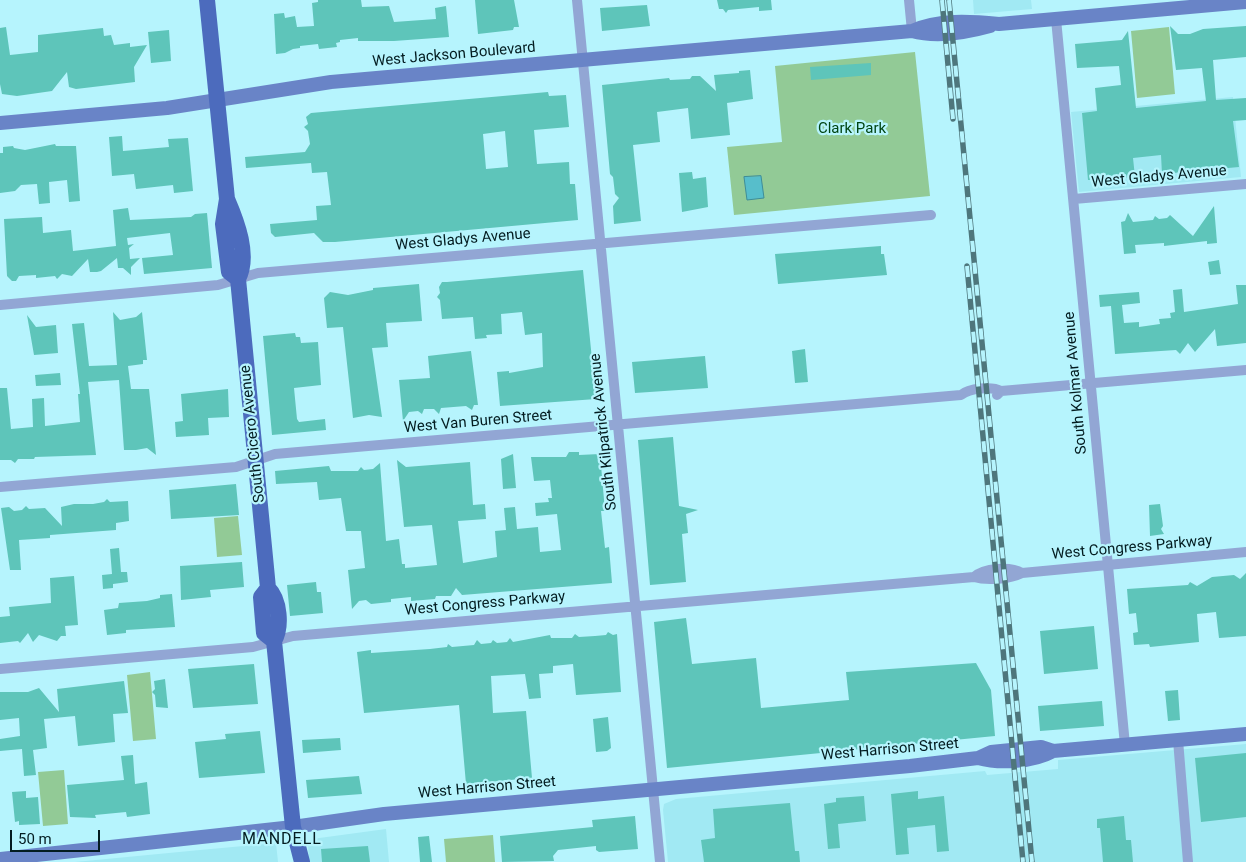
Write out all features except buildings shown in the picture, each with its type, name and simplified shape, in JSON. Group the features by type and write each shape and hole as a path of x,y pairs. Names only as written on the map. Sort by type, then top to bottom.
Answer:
{"main road":[{"name":"South Cicero Avenue","path":"208,0 226,199 238,222 243,269 238,279 268,588 275,595 279,631 274,641 293,827 292,862"},
{"name":"South Cicero Avenue","path":"293,827 302,862"}],"street":[{"name":"South Kilpatrick Avenue","path":"577,0 660,862"},
{"path":"909,0 912,31"},
{"name":"West Jackson Boulevard","path":"0,123 163,108 331,82 912,31 926,35 971,32 999,24 1246,2"},
{"name":"South Kolmar Avenue","path":"1056,19 1126,745"},
{"name":"West Gladys Avenue","path":"1074,199 1246,184"},
{"name":"West Gladys Avenue","path":"0,304 218,285 258,273 931,215"},
{"name":"West Van Buren Street","path":"0,487 236,467 275,454 961,395 966,398 997,395 1001,391 1246,370"},
{"name":"West Congress Parkway","path":"0,668 253,647 293,636 974,577 980,579 1022,573 1246,552"},
{"name":"West Harrison Street","path":"0,859 293,827 384,814 978,758 992,762 1042,757 1053,751 1246,734"},
{"path":"1178,740 1188,862"}],"shaded area":[{"path":"973,0 1031,0 1032,9 974,14"},
{"path":"1233,97 1241,177 1079,192 1071,112"},
{"path":"761,176 764,198 747,200 744,177"},
{"path":"1246,744 1246,862 668,862 663,810 664,804 676,799 985,771 987,775 1058,769 1058,760"},
{"path":"386,829 389,862 309,862 308,844 312,839"},
{"path":"276,843 278,862 75,862 200,850"}],"green space":[{"path":"1169,27 1175,94 1137,98 1131,31"},
{"name":"Clark Park","path":"915,52 930,196 734,215 727,147 782,142 775,66"},
{"path":"238,516 242,555 217,557 214,518"},
{"path":"150,672 156,739 133,741 127,675"},
{"path":"64,770 68,824 43,826 38,772"},
{"path":"493,835 495,862 446,862 444,839"}],"railway":[{"path":"942,0 953,119"},
{"path":"949,0 1032,862"},
{"path":"967,266 1023,862"}],"district":[{"name":"MANDELL","path":"282,840"}]}
